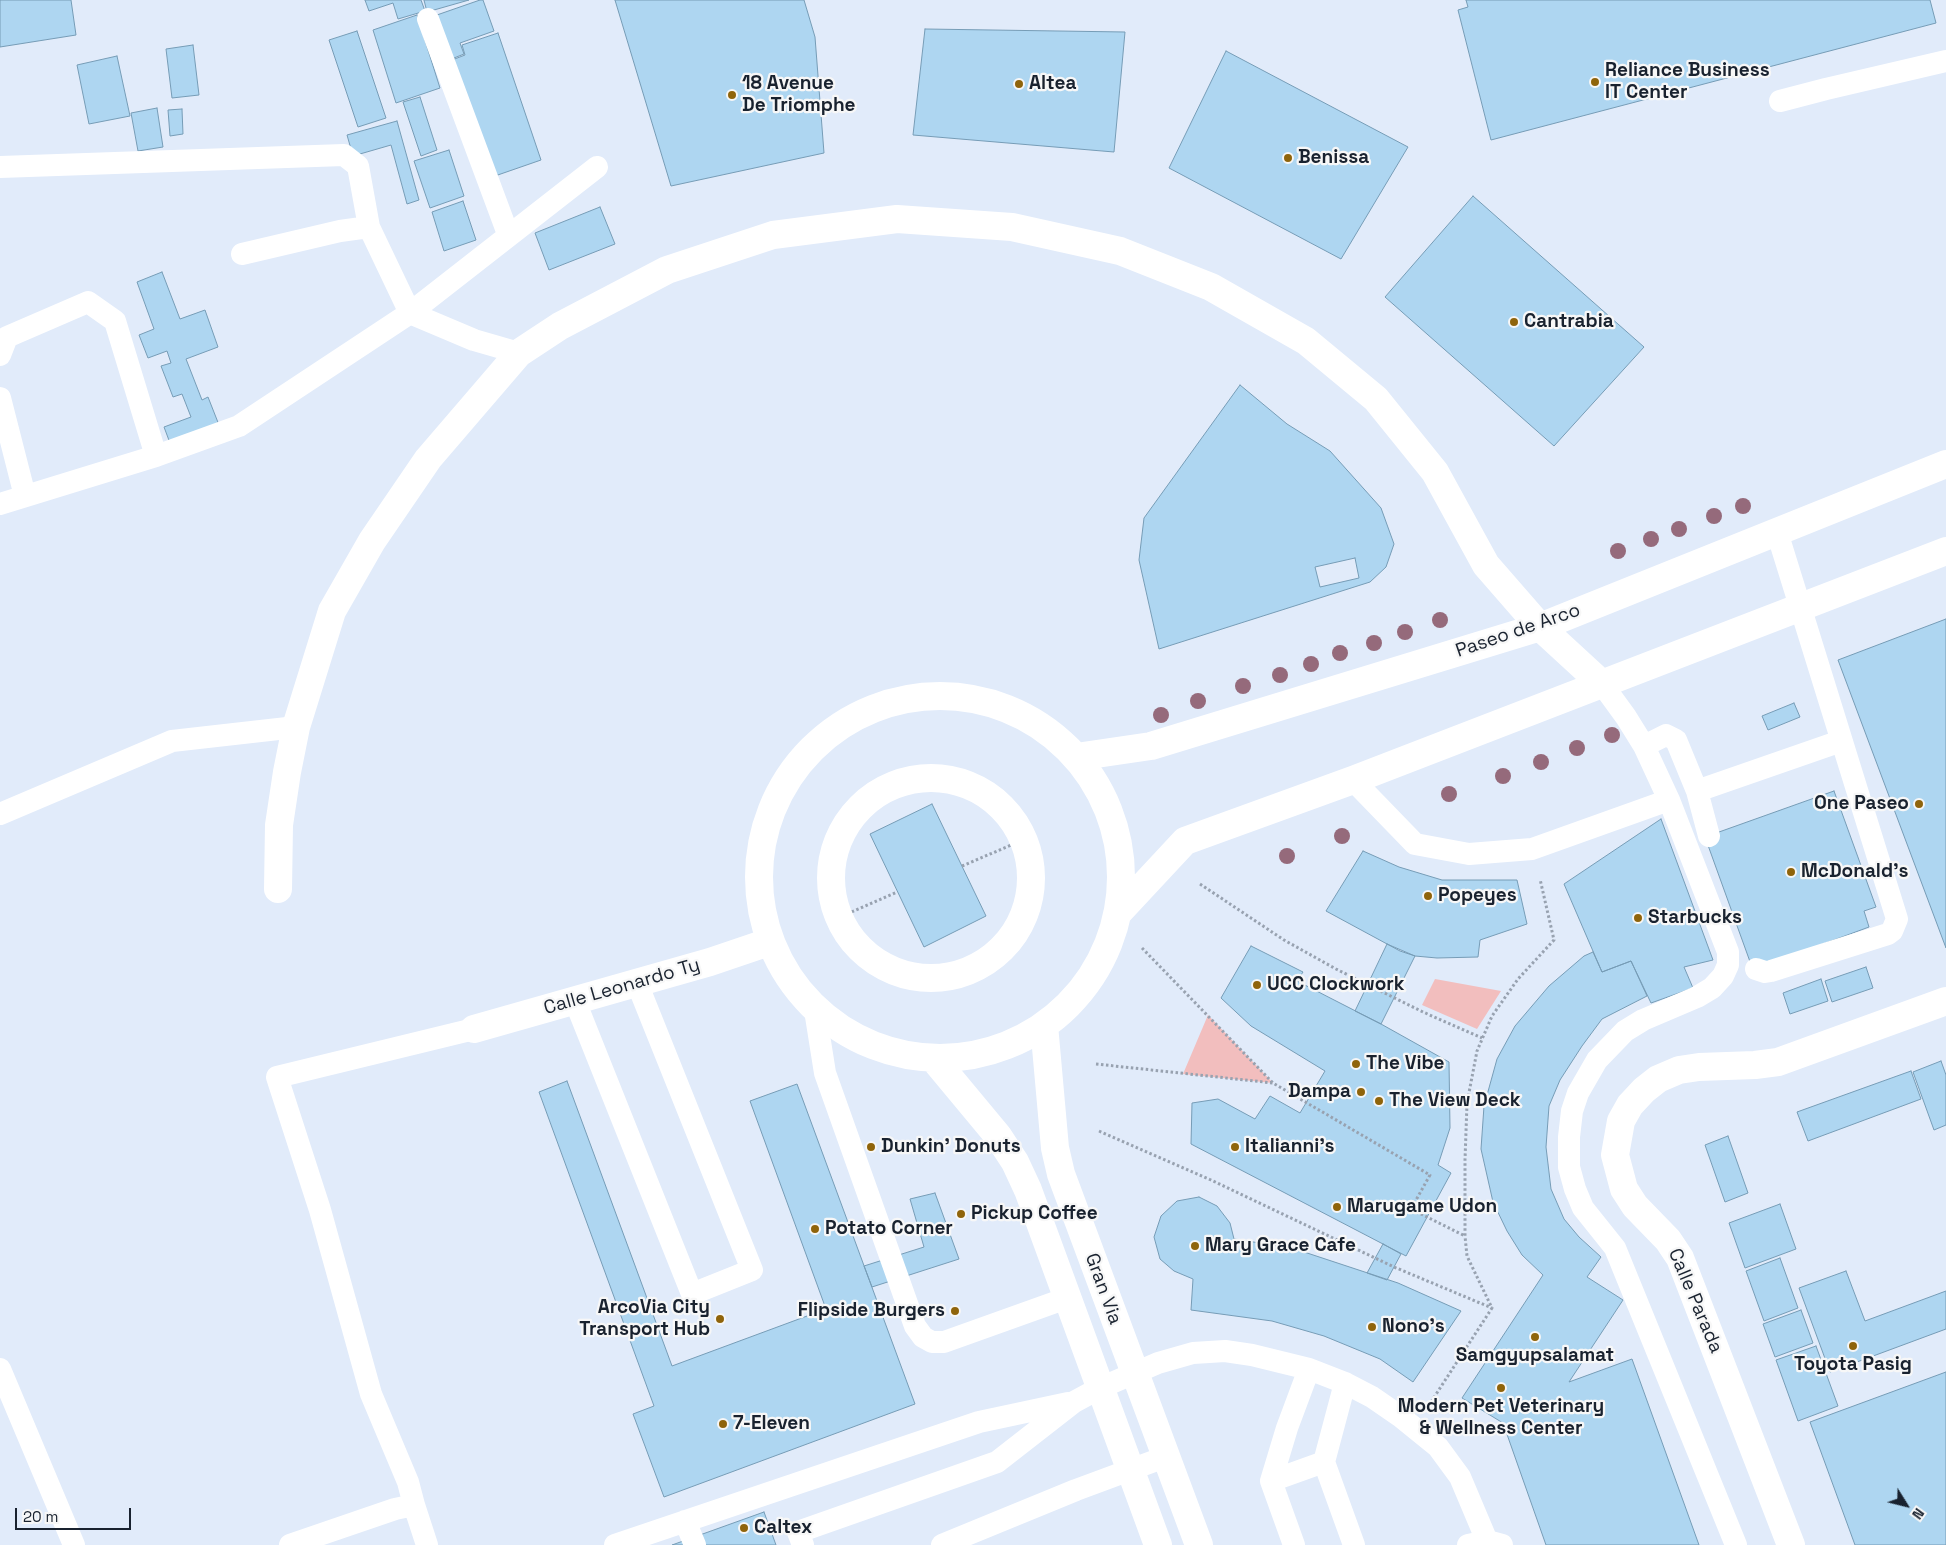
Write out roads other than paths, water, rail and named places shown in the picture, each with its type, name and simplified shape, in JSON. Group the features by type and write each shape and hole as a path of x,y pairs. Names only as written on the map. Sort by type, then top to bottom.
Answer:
{"street":[{"path":"278,888 279,825 286,772 296,727 332,612 372,541 428,459 519,353 560,326 667,270 773,235 897,219 1012,227 1120,251 1211,286 1306,341 1376,399 1435,472 1486,565 1540,627 1602,684"},
{"name":"Paseo de Arco","path":"1076,757 1151,746 1540,627 1946,464"},
{"path":"1117,914 1185,841 1353,780 1946,552"},
{"path":"925,696 959,696 992,703 1023,716 1052,734 1076,757 1093,780 1108,808 1120,858 1121,886 1117,914 1107,947 1091,976 1070,1003 1044,1025 1010,1044 973,1056 934,1059 908,1056 874,1047 835,1027 815,1010 782,969 769,942 762,913 758,879 762,845 771,813 786,782 806,755 831,732 860,714 892,702 925,696"},
{"path":"929,778 958,781 981,790 1001,806 1016,824 1024,840 1031,872 1030,896 1022,921 1009,942 990,960 967,972 942,979 916,978 892,971 869,958 851,940 838,918 831,893 832,864 840,837 855,813 876,794 902,782 929,778"},
{"name":"Calle Leonardo Ty","path":"474,1029 710,962 769,942"},
{"name":"Calle Parada","path":"1791,1545 1680,1258 1668,1240 1636,1206 1624,1189 1615,1155 1621,1121 1630,1105 1644,1090 1658,1079 1679,1070 1778,1062 1946,1001"},
{"name":"Gran Via","path":"1044,1025 1055,1148 1061,1174 1199,1545"},
{"name":"Gran Via","path":"934,1059 998,1136 1015,1162 1028,1190 1158,1545"}],"lane":[{"path":"428,19 508,234"},
{"path":"1780,101 1946,62"},
{"path":"0,167 344,155 358,166 369,227 410,313 474,340 519,353"},
{"path":"0,504 156,456 239,426 410,313 508,234 597,167"},
{"path":"242,254 340,231 369,227"},
{"path":"0,356 7,337 88,302 115,321 156,456"},
{"path":"0,398 25,496"},
{"path":"1756,968 1765,972 1771,971 1888,934 1896,925 1897,919 1777,532"},
{"path":"1602,684 1644,746 1669,800 1728,952 1728,966 1723,976 1712,988 1698,997 1643,1020 1625,1031 1597,1060 1578,1093 1572,1111 1569,1137 1570,1167 1575,1189 1583,1208 1615,1248 1736,1545"},
{"path":"0,814 172,741 296,727"},
{"path":"1644,746 1666,735 1676,740 1697,791 1709,836"},
{"path":"1697,791 1841,741"},
{"path":"1353,780 1415,844 1469,854 1532,849 1669,800"},
{"path":"575,1001 692,1294 752,1270 637,983"},
{"path":"815,1010 825,1073 914,1326 932,1342 944,1342 1068,1298"},
{"path":"427,1545 408,1482 371,1394 320,1210 276,1077 474,1029"},
{"path":"803,1545 798,1532 997,1462 1074,1402 1100,1388 1158,1363 1193,1353 1226,1351 1252,1355 1309,1369 1345,1383 1372,1397 1414,1428 1438,1447 1460,1477 1486,1544"},
{"path":"0,1369 74,1545"},
{"path":"1294,1545 1272,1481 1287,1428 1309,1369"},
{"path":"1345,1383 1324,1462 1354,1545"},
{"path":"615,1545 979,1422 1074,1402"},
{"path":"942,1545 1165,1457"},
{"path":"1272,1481 1324,1462"},
{"path":"290,1545 414,1504"},
{"path":"685,1521 696,1545"}],"place":[{"name":"Reliance Business IT Center","path":"1595,82"},
{"name":"Altea","path":"1019,84"},
{"name":"18 Avenue De Triomphe","path":"732,95"},
{"name":"Benissa","path":"1288,158"},
{"name":"Cantrabia","path":"1514,322"},
{"name":"One Paseo","path":"1919,804"},
{"name":"McDonald's","path":"1791,872"},
{"name":"Popeyes","path":"1428,896"},
{"name":"Starbucks","path":"1638,918"},
{"name":"UCC Clockwork","path":"1257,985"},
{"name":"The Vibe","path":"1356,1064"},
{"name":"Dampa","path":"1361,1092"},
{"name":"The View Deck","path":"1379,1101"},
{"name":"Dunkin' Donuts","path":"871,1147"},
{"name":"Italianni's","path":"1235,1147"},
{"name":"Marugame Udon","path":"1337,1207"},
{"name":"Pickup Coffee","path":"961,1214"},
{"name":"Potato Corner","path":"815,1229"},
{"name":"Mary Grace Cafe","path":"1195,1246"},
{"name":"Flipside Burgers","path":"955,1311"},
{"name":"ArcoVia City Transport Hub","path":"720,1319"},
{"name":"Nono's","path":"1372,1327"},
{"name":"Samgyupsalamat","path":"1535,1337"},
{"name":"Toyota Pasig","path":"1853,1346"},
{"name":"Modern Pet Veterinary & Wellness Center","path":"1501,1388"},
{"name":"7-Eleven","path":"723,1424"},
{"name":"Caltex","path":"744,1528"}]}
